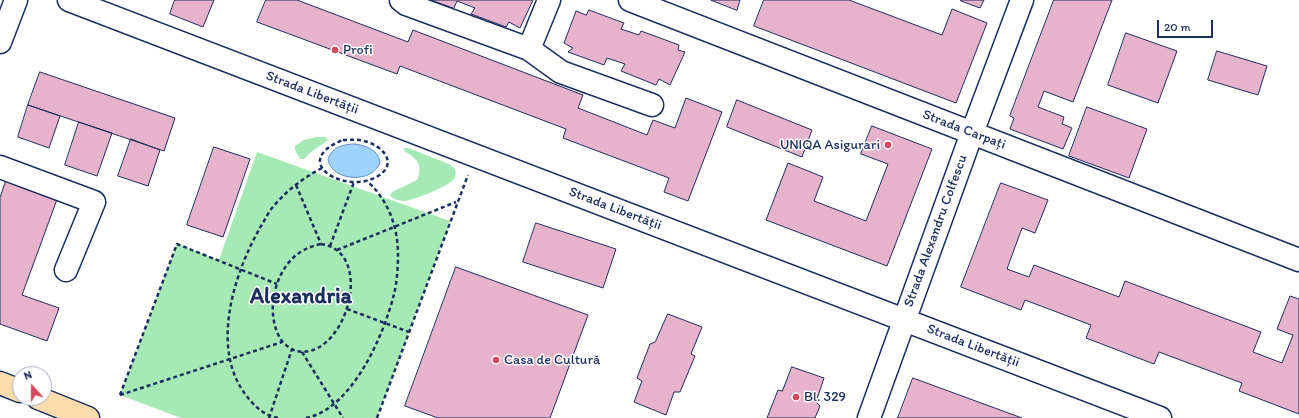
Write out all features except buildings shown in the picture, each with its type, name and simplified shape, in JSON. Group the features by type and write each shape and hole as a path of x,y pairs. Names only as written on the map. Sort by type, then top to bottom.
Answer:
{"main road":[{"path":"0,383 12,388"},
{"path":"52,404 88,418"}],"street":[{"path":"0,42 16,0"},
{"name":"Strada Libertății","path":"69,0 1160,418"},
{"path":"401,0 406,4 529,50 560,72 652,105"},
{"path":"529,50 549,0"},
{"name":"Strada Carpați","path":"630,0 1299,260"},
{"name":"Strada Alexandru Colfescu","path":"869,418 972,133 1022,0"},
{"path":"0,167 94,202 66,270"}],"path":[{"path":"342,140 364,141 379,147 385,154 388,163 387,168 380,175 367,181 354,182 332,177 322,168 320,164 321,155 330,145 342,140"},
{"path":"377,418 475,156"},
{"path":"278,418 269,417 252,403 237,382 230,359 228,337 231,299 252,243 272,208 296,184 322,168"},
{"path":"306,418 316,416 334,404 354,384 374,349 395,293 398,254 395,227 382,196 367,181"},
{"path":"330,246 354,182"},
{"path":"296,184 321,244"},
{"path":"337,250 457,202"},
{"path":"277,284 177,244 120,395 282,342"},
{"path":"321,244 330,246 343,256 349,268 351,280 348,309 342,322 323,344 313,350 302,352 292,350 282,342 276,331 272,310 277,284 293,258 303,250 321,244"},
{"path":"348,309 409,332"},
{"path":"269,417 292,350"},
{"path":"302,352 343,418"}],"green space":[{"path":"316,137 326,137 328,140 304,159 300,159 295,150 295,146 304,140"},
{"path":"404,148 408,148 449,164 455,169 456,174 454,179 449,184 437,190 409,200 401,201 390,196 392,192 417,180 419,164 411,155 404,151"},
{"path":"257,152 450,221 377,418 181,418 120,395 177,244 219,260"}],"water":[{"path":"355,144 367,147 374,151 380,162 376,169 370,174 362,177 344,176 331,167 328,159 332,152 338,147"}],"place":[{"name":"Profi","path":"335,50"},
{"name":"UNIQA Asigurari","path":"888,145"},
{"name":"Casa de Cultură","path":"496,360"},
{"name":"Bl. 329","path":"796,397"}],"district":[{"name":"Alexandria","path":"301,297"}]}
